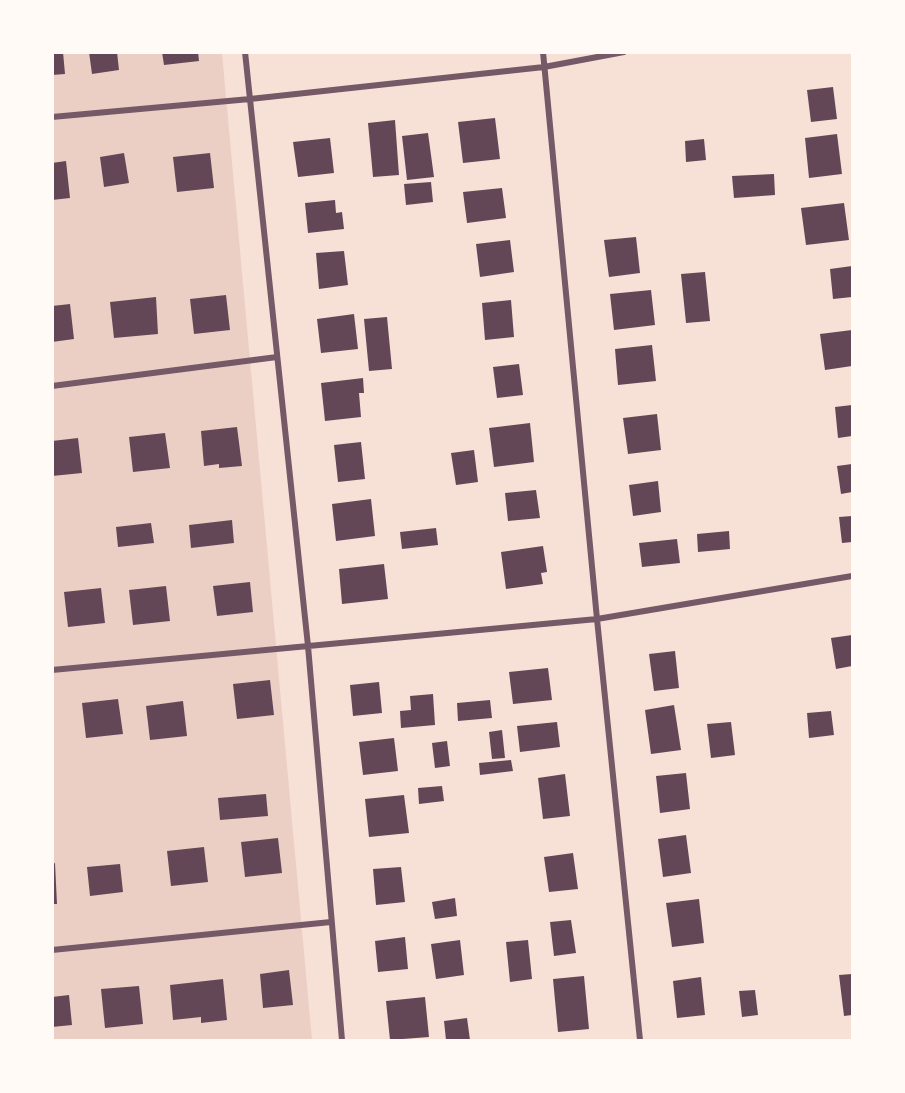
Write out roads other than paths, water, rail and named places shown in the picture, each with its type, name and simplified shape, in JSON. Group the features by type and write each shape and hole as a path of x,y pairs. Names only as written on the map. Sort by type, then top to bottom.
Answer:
{"street":[{"path":"245,52 308,646 342,1041"},
{"path":"543,52 640,1041"},
{"path":"52,117 250,99 544,67 624,52"},
{"path":"52,386 277,357"},
{"path":"52,670 597,619 852,576"},
{"path":"52,950 331,922"}]}
